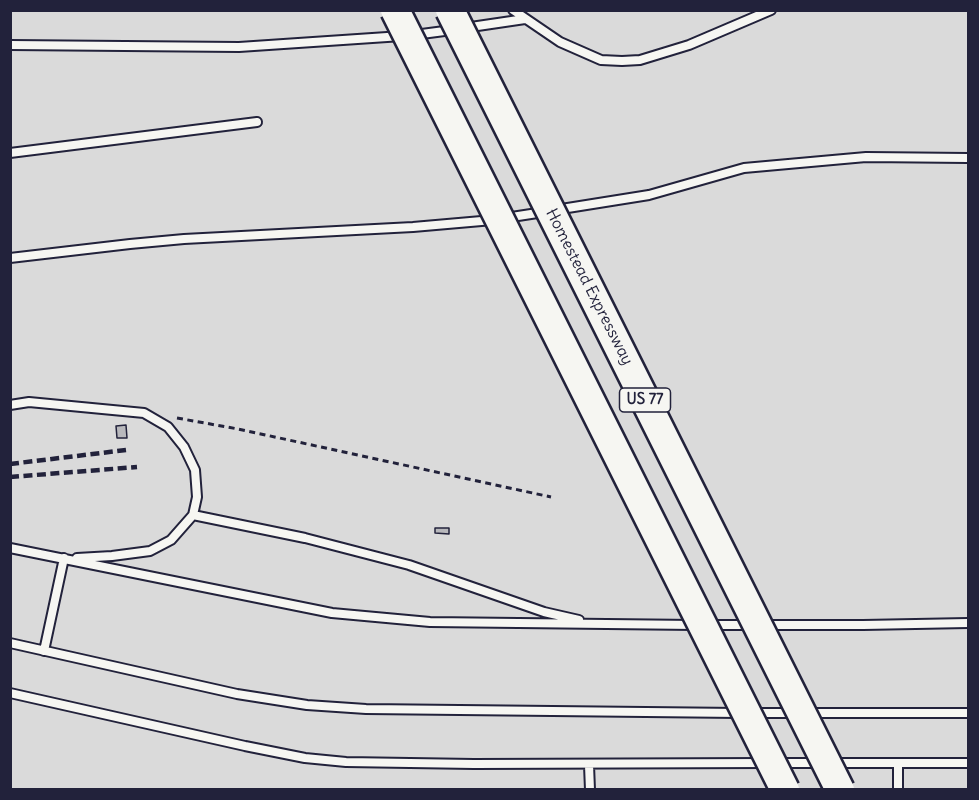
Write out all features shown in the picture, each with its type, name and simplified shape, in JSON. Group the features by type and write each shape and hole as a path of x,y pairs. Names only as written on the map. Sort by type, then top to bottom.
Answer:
{"highway":[{"name":"US 77","path":"395,10 785,789"},
{"name":"Homestead Expressway","path":"450,10 840,789"}],"lane":[{"path":"513,10 560,42 601,60 622,61 640,60 688,45 771,10"},
{"path":"10,45 251,46 430,33 525,19"},
{"path":"10,153 256,122"},
{"path":"10,258 184,239 465,224 649,195 744,168 866,157 969,158"},
{"path":"10,405 29,402 144,413 168,427 184,447 195,470 197,497 194,515 171,540 150,551 112,556 64,558"},
{"path":"194,515 305,538 409,565 544,612 597,624"},
{"path":"10,548 332,614 430,622 863,626 969,623"},
{"path":"44,651 64,558"},
{"path":"10,643 237,694 307,705 366,709 690,713 969,713"},
{"path":"10,693 305,758 398,763 590,765 969,763"},
{"path":"898,763 898,789"},
{"path":"590,765 590,789"}],"path":[{"path":"144,413 238,429 551,497"}],"shaded area":[{"path":"11,11 968,11 968,789 11,789"}],"building":[{"path":"126,425 127,438 117,438 116,426"},
{"path":"435,528 449,528 449,534 435,533"}],"railway":[{"path":"10,464 126,450"},
{"path":"10,477 137,467"}]}
